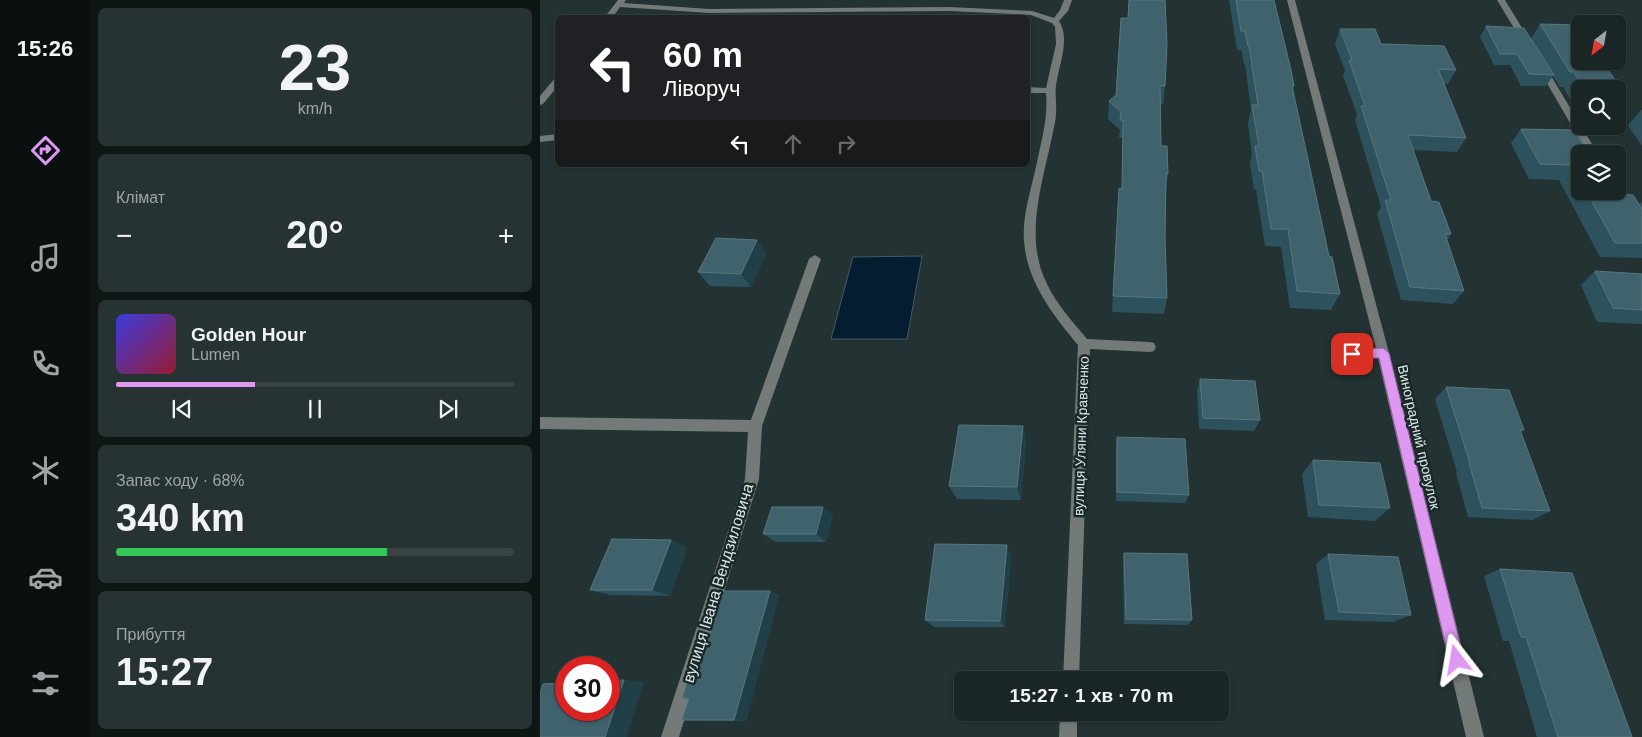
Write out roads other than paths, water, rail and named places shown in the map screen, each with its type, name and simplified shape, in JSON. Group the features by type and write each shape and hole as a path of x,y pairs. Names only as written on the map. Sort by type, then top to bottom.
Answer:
{"street":[{"path":"763,11 769,0"},
{"path":"610,15 620,2 709,11 763,11 951,4 1032,13 1055,21 1064,11 1068,0"},
{"name":"Виноградний провулок","path":"1290,0 1383,353 1475,737"},
{"path":"1501,0 1532,51"},
{"name":"вулиця Уляни Кравченко","path":"1055,21 1059,27 1060,44 1050,91 1052,113 1030,221 1029,240 1032,261 1042,286 1058,312 1084,344 1071,671"},
{"path":"1537,60 1588,145"},
{"path":"540,102 555,84"},
{"path":"1030,90 1050,91"},
{"path":"540,139 555,137"},
{"path":"1621,200 1642,235"},
{"name":"вулиця Івана Вендзиловича","path":"670,737 752,479 755,426 815,258"},
{"path":"1084,344 1150,347"},
{"path":"1337,354 1383,353"},
{"path":"540,423 755,426"},
{"path":"1068,737 1069,721"}],"water":[{"path":"922,256 907,339 831,339 853,257"}]}
